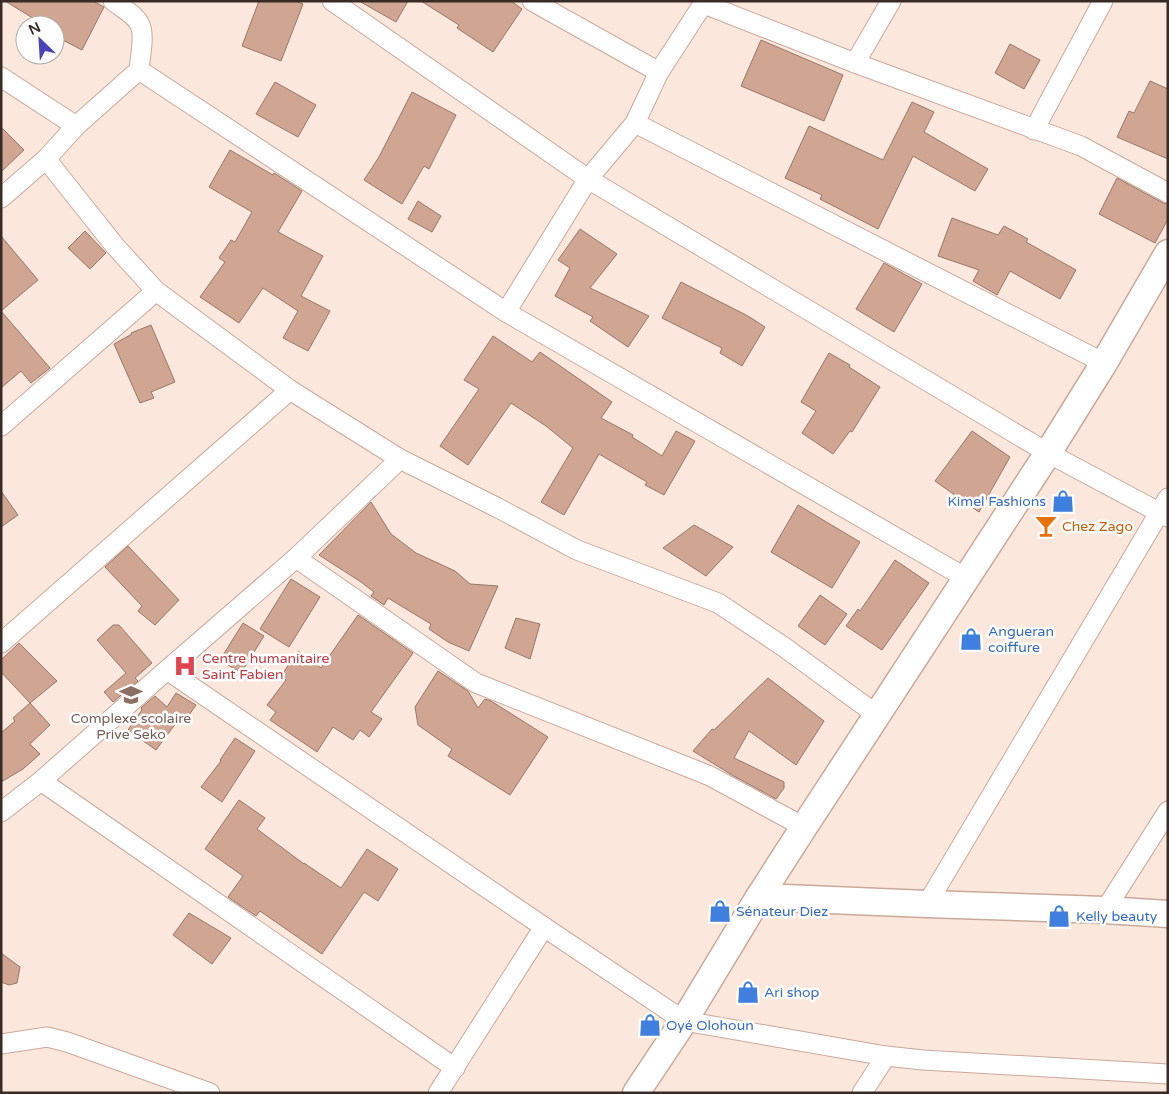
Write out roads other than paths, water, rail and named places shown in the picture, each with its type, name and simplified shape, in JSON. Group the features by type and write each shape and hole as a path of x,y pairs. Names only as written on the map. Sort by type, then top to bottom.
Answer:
{"main road":[{"path":"636,1093 684,1021 804,826 1048,453 1104,363 1168,253"},
{"path":"759,897 1168,914"}],"street":[{"path":"1,198 46,159 76,126 139,70 142,45 140,24 113,1"},
{"path":"332,1 588,180 1048,453 1165,509 927,904"},
{"path":"532,1 659,72"},
{"path":"855,63 891,1"},
{"path":"1034,130 1104,1"},
{"path":"506,312 588,180 635,123 659,72 704,2 855,63 1080,146 1168,193"},
{"path":"139,70 506,312 966,578"},
{"path":"1,77 76,126"},
{"path":"635,123 1104,363"},
{"path":"46,159 114,246 156,291 290,390 400,460 498,508 577,550 718,603 784,647 877,715"},
{"path":"1,426 156,291"},
{"path":"1,643 290,390"},
{"path":"1,812 41,781 296,558 400,460"},
{"path":"296,558 476,683 710,776 804,826"},
{"path":"167,670 684,1021 886,1056 923,1060 1168,1074"},
{"path":"41,781 455,1068"},
{"path":"1105,910 1168,811"},
{"path":"438,1093 544,927"},
{"path":"1,1044 47,1036 210,1093"},
{"path":"862,1093 886,1056"}],"place":[{"name":"Kimel Fashions","path":"1063,501"},
{"name":"Chez Zago","path":"1046,526"},
{"name":"Angueran coiffure","path":"971,639"},
{"name":"Centre humanitaire Saint Fabien","path":"185,666"},
{"name":"Complexe scolaire Prive Seko","path":"131,695"},
{"name":"Sénateur Diez","path":"720,911"},
{"name":"Kelly beauty","path":"1059,916"},
{"name":"Ari shop","path":"748,992"},
{"name":"Oyé Olohoun","path":"650,1025"}]}
